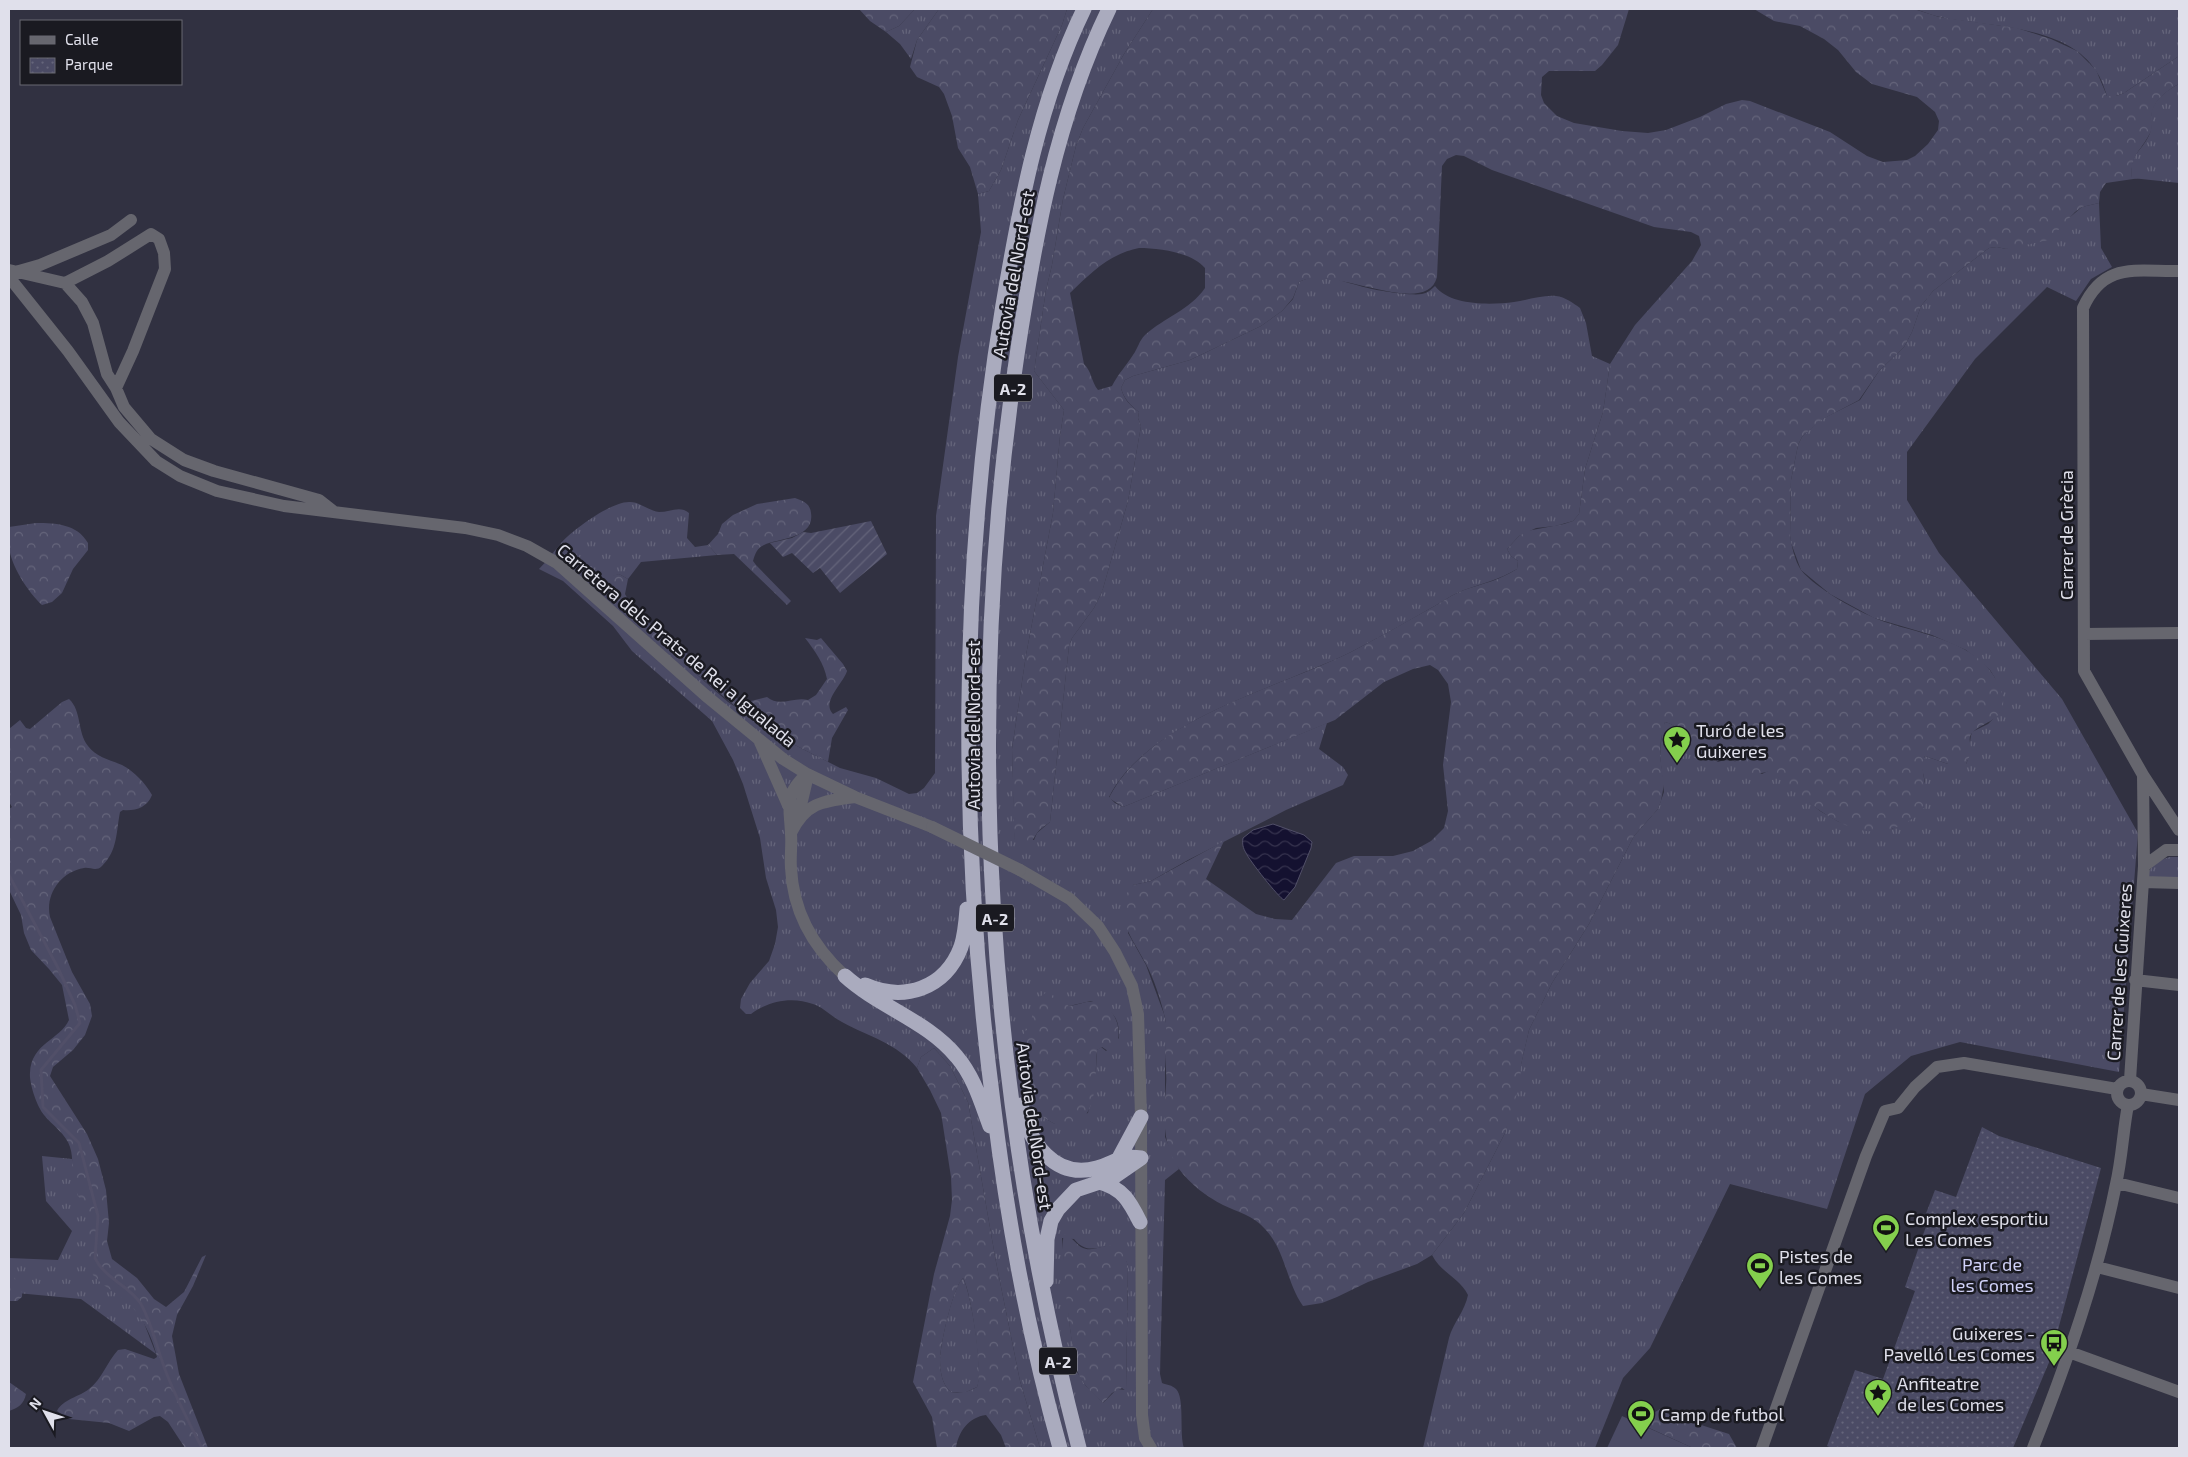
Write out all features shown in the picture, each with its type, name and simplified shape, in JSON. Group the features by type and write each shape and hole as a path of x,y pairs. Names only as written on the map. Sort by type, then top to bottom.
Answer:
{"highway":[{"name":"Autovia del Nord-est","path":"1060,1448 1047,1403 1024,1297 998,1146 980,994 972,880 969,764 971,610 980,476 996,354 1019,212 1030,163 1054,83 1084,9"},
{"name":"Autovia del Nord-est","path":"1080,1448 1032,1242 1005,1056 996,940 989,781 989,684 1004,457 1026,299 1049,181 1075,87 1109,9"},
{"path":"845,976 871,988 894,993 913,992 937,981 953,963 961,946 972,880"},
{"path":"845,976 877,1000 936,1037 957,1056 974,1084 998,1146"},
{"path":"1005,1056 1017,1083 1025,1124 1043,1153 1054,1162 1076,1170 1098,1168 1119,1158 1141,1158"},
{"path":"1119,1158 1141,1117"},
{"path":"1044,1297 1047,1274 1047,1239 1051,1221 1058,1209 1071,1194 1086,1186 1117,1175 1141,1158"},
{"path":"1099,1182 1110,1185 1124,1194 1140,1222"}],"street":[{"path":"12,273 57,258 110,235 131,220"},
{"path":"65,283 108,261 151,234 159,239 164,253 165,270 133,352 116,388"},
{"name":"Carrer de Grècia","path":"2179,271 2120,272 2105,278 2097,284 2089,294 2083,308 2084,671 2143,774 2179,830"},
{"path":"12,273 65,283 82,302 93,323 108,374 124,407 151,438 184,460 214,471 319,500 334,512"},
{"name":"Carretera dels Prats de Rei a Igualada","path":"12,273 119,422 156,461 180,476 217,491 284,506 465,528 498,535 527,546 557,563 759,740 806,774 855,797 932,827 1020,870 1070,899 1098,926 1115,952 1132,986 1138,1014 1141,1117 1142,1415 1145,1438 1152,1448"},
{"path":"2084,634 2179,633"},
{"path":"759,740 788,805 792,833 790,866 797,905 816,944 845,976"},
{"path":"788,805 792,790 806,774"},
{"path":"792,833 798,818 806,784 806,774"},
{"name":"Carrer de Grècia","path":"2143,774 2144,866"},
{"path":"798,818 819,804 855,797"},
{"path":"2144,866 2166,850 2179,850"},
{"name":"Carrer de les Guixeres","path":"2130,1080 2135,980 2144,866"},
{"path":"2143,882 2179,883"},
{"path":"2135,980 2179,985"},
{"path":"1762,1448 1866,1156 1885,1111 1898,1108 1915,1087 1937,1067 1964,1063 2099,1084 2117,1089"},
{"path":"2130,1080 2139,1085 2141,1094 2136,1103 2128,1105 2119,1100 2117,1089 2123,1082 2130,1080"},
{"path":"2141,1094 2179,1100"},
{"path":"2033,1448 2069,1352 2097,1267 2117,1183 2128,1105"},
{"path":"2117,1183 2179,1198"},
{"path":"2097,1267 2179,1288"},
{"path":"2069,1352 2179,1392"}],"green space":[{"path":"859,9 915,9 899,26 886,32 870,21"},
{"path":"915,9 939,9 917,40 911,59 900,44 886,32 899,26"},
{"path":"939,9 1067,9 1062,25 1018,120 1001,170 989,191 978,194 970,167 958,148 952,116 944,94 939,87 917,77 910,67 917,40"},
{"path":"1067,9 1153,9 1124,54 1083,128 1076,146 1063,199 1046,290 1034,371 1064,410 1053,513 1026,655 1012,749 1015,840 1034,840 1037,833 1050,822 1069,646 1072,638 1094,608 1102,592 1128,501 1141,426 1138,418 1139,412 1128,402 1122,392 1121,388 1125,380 1190,360 1261,326 1282,311 1293,299 1299,282 1314,277 1330,278 1373,289 1409,294 1424,294 1435,286 1442,293 1450,297 1461,301 1483,304 1556,296 1569,300 1580,308 1586,323 1592,356 1610,364 1603,412 1585,469 1579,514 1573,521 1555,526 1536,528 1519,536 1507,549 1511,556 1518,561 1517,569 1511,573 1460,592 1351,652 1217,709 1183,727 1153,747 1128,770 1109,797 1123,807 1327,723 1319,749 1343,767 1348,775 1343,785 1286,810 1151,881 1133,885 1128,933 1146,965 1164,1014 1168,1032 1165,1049 1165,1137 1179,1169 1165,1180 1160,1374 1162,1383 1176,1389 1179,1394 1184,1448 1040,1448 1020,1381 996,1262 968,1102 950,1066 934,1048 921,1057 917,1068 892,1046 842,1022 817,1005 797,1000 780,1001 765,1006 751,1014 746,1014 740,1008 741,999 750,983 769,961 778,927 776,910 766,878 760,838 743,784 733,760 712,721 632,651 613,626 563,581 539,569 575,530 613,506 630,502 659,512 678,509 686,511 689,513 687,538 695,547 708,545 717,555 641,562 628,579 619,574 604,579 680,660 728,702 791,743 840,768 876,778 909,794 917,793 924,788 935,773 936,516 958,357 981,232 978,194 989,191 1001,170 1018,120 1062,25","holes":["1091,1001 1104,1007 1116,1018 1119,1038 1106,1051 1101,1047 1097,1050 1096,1068 1088,1113 1055,1124 1032,1111 1029,1077 1034,1010 1063,1003 1069,1006","1062,1238 1074,1239 1082,1246 1089,1248 1110,1246 1117,1248 1123,1254 1128,1266 1126,1390 1117,1389 1103,1403 1086,1386 1077,1372 1070,1328"]},
{"path":"1153,9 1629,9 1618,45 1595,71 1549,71 1542,77 1541,95 1544,103 1557,116 1574,123 1648,133 1666,130 1700,117 1726,104 1742,100 1750,101 1830,132 1867,156 1883,162 1907,160 1915,156 1928,144 1938,130 1939,121 1935,112 1917,97 1872,84 1856,72 1838,50 1824,39 1800,26 1774,21 1754,9 1914,9 1939,17 2017,28 2051,39 2077,51 2096,70 2107,96 2116,96 2124,93 2179,56 2179,84 2156,103 2152,112 2151,132 2134,159 2132,178 2140,178 2106,183 2100,192 2099,203 2082,207 2075,212 2049,240 2006,249 1989,248 1933,291 1921,306 1912,332 1904,347 1879,371 1859,400 1821,420 1802,437 1798,445 1791,480 1790,534 1794,553 1801,570 1828,593 1864,613 1885,622 1932,636 1963,649 1989,669 1998,683 2003,699 2001,711 1971,734 1971,752 1966,764 1948,764 1925,756 1923,769 1926,798 1922,811 1916,817 1885,831 1866,831 1831,818 1770,771 1761,773 1750,772 1734,760 1729,759 1708,763 1699,761 1694,757 1677,729 1665,722 1660,756 1664,784 1658,809 1634,836 1589,924 1552,983 1529,1030 1521,1065 1520,1084 1505,1133 1464,1213 1432,1255 1417,1264 1368,1282 1322,1303 1303,1306 1297,1297 1282,1257 1265,1229 1251,1218 1217,1202 1199,1190 1183,1175 1173,1159 1166,1139 1165,1128 1165,1019 1152,976 1126,926 1125,908 1127,897 1133,885 1151,881 1224,841 1206,879 1256,914 1275,919 1292,920 1336,863 1354,856 1393,856 1413,851 1431,841 1444,828 1448,811 1443,765 1451,702 1448,684 1438,670 1430,665 1413,669 1384,682 1335,720 1123,807 1109,798 1128,770 1153,747 1184,726 1252,693 1351,652 1460,592 1511,573 1517,569 1518,561 1511,556 1507,549 1519,536 1527,531 1573,521 1579,514 1585,469 1603,412 1610,364 1635,325 1692,261 1701,245 1699,236 1691,232 1654,227 1492,170 1464,156 1456,155 1447,159 1442,166 1437,277 1429,289 1415,293 1397,293 1333,280 1314,278 1299,282 1293,298 1282,311 1261,326 1190,360 1125,380 1121,388 1122,392 1128,402 1139,412 1138,418 1141,426 1128,501 1102,592 1094,608 1072,638 1069,646 1050,822 1038,832 1029,845 1020,847 1015,840 1014,831 1012,749 1026,655 1053,513 1064,410 1034,371 1046,290 1063,199 1076,146 1083,128 1124,54","holes":["1147,248 1165,250 1192,258 1205,268 1205,288 1185,308 1145,335 1112,386 1098,390 1089,370 1084,364 1070,293 1101,265 1128,251"]},
{"path":"1914,9 2179,9 2179,56 2124,93 2116,96 2107,96 2096,71 2083,56 2066,44 2024,30 1940,17"},
{"path":"2179,84 2179,183 2132,178 2132,163 2147,140 2151,130 2151,113 2156,102 2163,94"},
{"path":"2099,203 2101,248 2112,267 2091,279 2076,301 2047,287 1975,359 1907,452 1907,500 1939,553 2062,699 2138,833 2119,1072 1960,1042 1911,1056 1865,1094 1827,1209 1730,1184 1650,1348 1623,1378 1595,1448 1423,1448 1449,1338 1468,1295 1432,1255 1464,1213 1505,1133 1529,1030 1552,983 1589,924 1634,836 1658,809 1664,792 1660,756 1662,730 1665,722 1675,727 1693,745 1718,762 1735,761 1762,774 1770,770 1820,811 1839,822 1892,829 1921,811 1925,782 1921,764 1925,756 1948,764 1966,764 1972,732 1988,724 2000,712 1995,678 1990,670 1966,650 1932,635 1874,618 1830,594 1801,570 1791,543 1790,534 1791,480 1798,445 1802,437 1820,420 1860,400 1879,371 1904,347 1912,332 1921,306 1933,291 1989,248 2006,249 2069,218 2082,207"},
{"path":"795,498 808,505 811,513 811,522 802,533 760,548 753,561 756,565 756,575 734,554 717,555 708,545 718,534 722,524 733,515 757,504"},
{"path":"871,521 887,554 840,593 820,568 813,573 792,553 783,557 770,543 792,538 803,532 811,533"},
{"path":"51,523 72,528 88,543 88,550 73,569 62,593 52,602 42,605 21,578 10,554 9,544 9,527"},
{"path":"756,565 791,601 787,605 756,575"},
{"path":"619,574 628,579 625,594 635,612 678,645 736,698 747,702 767,697 777,702 798,699 808,700 816,695 827,679 826,673 816,652 805,638 817,640 821,638 847,671 831,699 830,709 833,714 846,707 848,710 832,738 828,762 791,743 741,711 601,595 599,586 606,577"},
{"path":"69,699 76,709 82,734 91,750 99,756 122,765 131,771 143,782 152,795 144,806 120,812 114,847 100,868 75,870 61,879 52,893 49,909 50,917 72,972 90,1004 92,1016 85,1035 73,1050 53,1067 50,1076 87,1134 98,1159 106,1190 109,1223 107,1241 112,1259 137,1278 154,1299 166,1307 184,1292 202,1257 206,1255 193,1286 177,1315 172,1336 179,1374 208,1448 185,1448 168,1422 160,1416 154,1417 129,1431 109,1423 69,1419 57,1411 67,1401 94,1385 118,1350 125,1349 154,1359 157,1357 152,1340 139,1315 127,1301 101,1283 91,1272 88,1265 86,1246 87,1215 74,1185 70,1147 62,1134 41,1111 34,1095 30,1077 35,1055 40,1048 65,1027 69,1020 62,985 31,950 24,933 21,915 9,890 9,809 12,807 9,802 9,729 20,720 26,728 30,729 62,702"},
{"path":"2170,857 2179,857 2179,880 2147,879 2149,871 2154,865"},
{"path":"1048,992 1069,1006 1090,1002 1104,1005 1114,1016 1119,1032 1116,1047 1111,1053 1102,1047 1097,1050 1094,1093 1091,1103 1081,1122 1072,1130 1060,1127 1032,1111 1024,1032 1031,1027 1036,1002 1043,994"},
{"path":"934,1048 950,1066 968,1102 996,1262 1020,1381 1040,1448 1006,1448 1001,1435 986,1415 974,1419 965,1426 959,1436 956,1448 937,1448 932,1417 913,1382 934,1274 950,1216 952,1200 951,1177 941,1113 917,1068 921,1057","holes":["963,1278 975,1332 978,1379 977,1387 964,1392 954,1393 948,1389 942,1378 940,1360 951,1304 959,1283"]},
{"name":"Parc de les Comes","path":"1982,1127 1999,1136 2101,1168 2050,1360 2013,1448 1832,1448 1827,1446 1855,1370 1883,1379 1915,1291 1905,1287 1929,1218 1925,1216 1935,1190 1956,1197"},
{"path":"42,1156 72,1159 92,1215 90,1249 139,1310 156,1354 81,1299 17,1293 9,1279 9,1258 58,1260 72,1231 46,1201"},
{"path":"1064,1234 1083,1248 1096,1249 1114,1246 1124,1255 1128,1266 1126,1391 1122,1388 1112,1393 1103,1403 1084,1384 1077,1370 1069,1323 1063,1258"},
{"path":"9,1273 22,1290 22,1297 17,1301 9,1301"},
{"path":"963,1278 973,1315 979,1366 977,1387 964,1393 951,1392 945,1386 940,1369 941,1352 951,1304 959,1283"},
{"path":"9,1382 26,1394 20,1405 9,1411"},
{"path":"1660,1409 1670,1415 1729,1434 1737,1448 1693,1448 1647,1427 1649,1416"},
{"name":"Camp de futbol","path":"1622,1416 1693,1448 1607,1448"}],"water":[{"path":"1273,824 1304,835 1312,842 1295,887 1284,900 1252,863 1243,844 1243,838 1253,830"}],"waterway":[{"path":"9,875 58,968 75,1005 80,1023 41,1070 43,1107 79,1143 98,1216 95,1258 105,1272 131,1292 141,1304 149,1321 170,1382 202,1448"}],"place":[{"name":"Turó de les Guixeres","path":"1677,764"},
{"name":"Complex esportiu Les Comes","path":"1886,1252"},
{"name":"Pistes de les Comes","path":"1760,1290"},
{"name":"Guixeres - Pavelló Les Comes","path":"2054,1367"},
{"name":"Anfiteatre de les Comes","path":"1878,1417"},
{"name":"Camp de futbol","path":"1641,1438"}]}
